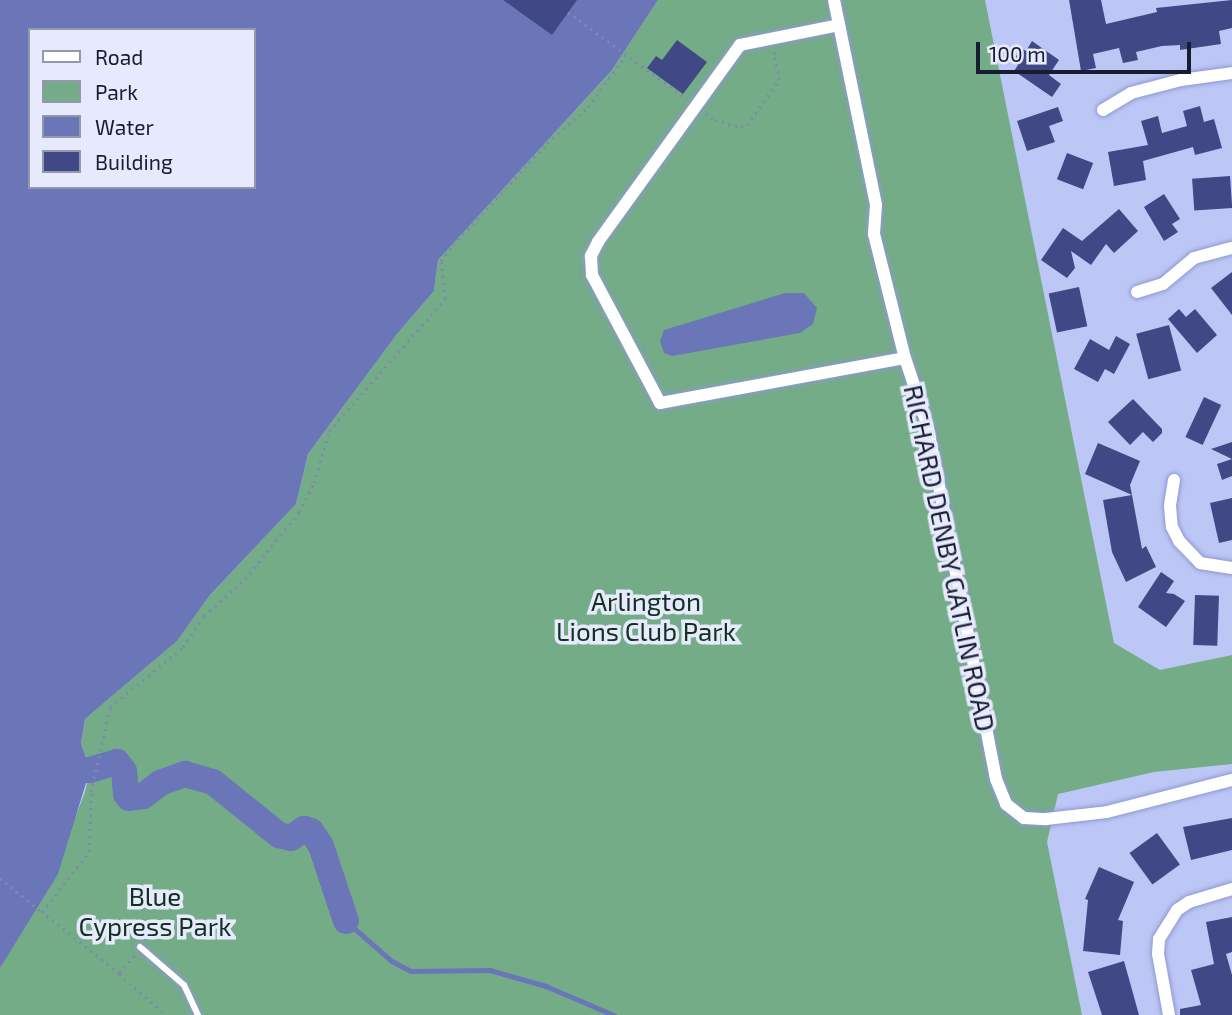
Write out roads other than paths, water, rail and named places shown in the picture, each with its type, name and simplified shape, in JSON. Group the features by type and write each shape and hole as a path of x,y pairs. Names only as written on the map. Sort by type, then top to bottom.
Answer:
{"street":[{"name":"RICHARD DENBY GATLIN ROAD","path":"834,0 876,205 874,234 905,358 930,437 996,779 1006,804 1024,818 1046,819 1107,812 1232,780"},
{"path":"839,25 740,45 598,242 592,256 592,275 660,403 905,358"},
{"path":"1102,110 1131,93 1181,80 1232,73"},
{"path":"1136,292 1163,284 1194,258 1232,248"},
{"path":"1174,480 1170,506 1172,527 1179,541 1200,563 1232,568"},
{"path":"1169,1015 1158,954 1163,931 1177,910 1189,902 1232,889"}],"lane":[{"path":"140,948 184,985 198,1015"}],"water":[{"path":"0,0 658,0 612,70 438,260 434,291 397,334 308,454 296,504 210,595 177,641 85,719 81,743 90,770 58,874 0,968"},
{"path":"785,293 804,293 817,308 813,324 800,333 672,356 664,353 660,341 664,330"}],"waterway":[{"path":"63,754 75,770 90,770 117,762 124,771 126,794 129,798 143,796 160,783 185,774 213,782 279,835 291,838 304,829 311,831 321,846 346,921"},
{"path":"346,921 392,961 411,971 490,970 546,986 614,1015"}],"park label":[{"name":"Arlington Lions Club Park","path":"646,616"},
{"name":"Blue Cypress Park","path":"155,911"}]}
